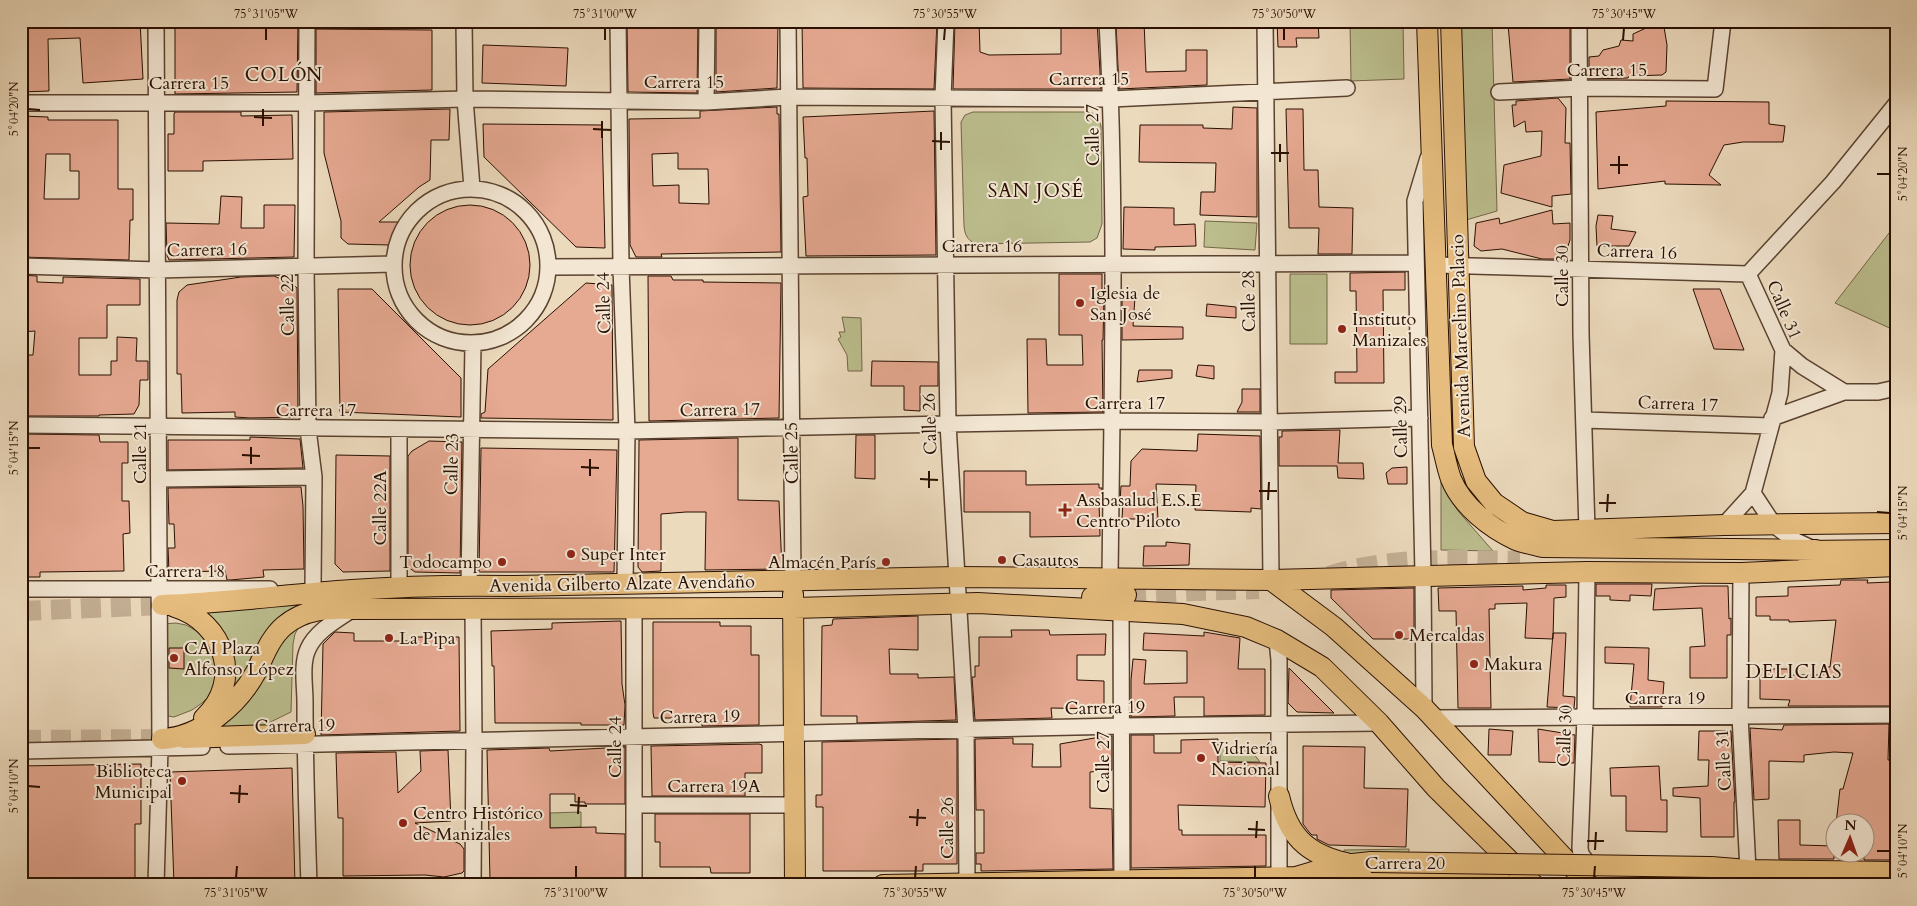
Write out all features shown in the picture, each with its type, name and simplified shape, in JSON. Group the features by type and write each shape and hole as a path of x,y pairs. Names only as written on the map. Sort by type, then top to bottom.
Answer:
{"main road":[{"name":"Avenida Marcelino Palacio","path":"1427,21 1442,445 1452,480 1470,508 1495,529 1518,541 1543,547 1896,550"},
{"name":"Avenida Marcelino Palacio","path":"1451,21 1464,447 1476,481 1494,503 1522,522 1553,531 1724,525 1896,523"},
{"name":"Avenida Marcelino Palacio","path":"1520,560 1815,550"},
{"path":"1271,580 1587,572 1742,573 1896,566"},
{"name":"Avenida Gilberto Alzate Avendaño","path":"163,742 208,723 235,701 252,679 270,644 285,626 304,614 399,587 957,577 1271,580"},
{"path":"1271,580 1334,627 1429,713 1589,885"},
{"name":"Calle 25","path":"793,581 795,885"},
{"path":"162,600 189,612 203,621 214,633 223,655 225,672 220,696 207,716 187,732"},
{"name":"Avenida Gilberto Alzate Avendaño","path":"162,600 211,603 352,600 473,609 794,608 968,603 1124,602 1246,627 1277,640 1322,667 1379,723 1436,788 1534,885"},
{"path":"163,742 305,739"},
{"path":"1279,796 1284,816 1294,835 1309,849 1328,859 1349,864"},
{"name":"Carrera 20","path":"883,885 1285,880 1322,869 1371,862 1711,867 1748,877 1896,872"},
{"path":"1285,880 1499,882 1507,885"}],"street":[{"name":"Calle 21","path":"156,21 158,427 163,742 156,885"},
{"name":"Calle 22","path":"307,21 306,266 308,429 314,477 313,588"},
{"path":"464,21 465,99 472,188"},
{"name":"Calle 24","path":"618,21 621,267 628,431 625,584"},
{"path":"706,102 707,21"},
{"name":"Calle 25","path":"788,21 793,581"},
{"name":"Calle 26","path":"946,21 943,98 948,424 957,577 968,603 966,730 967,884"},
{"name":"Calle 27","path":"1107,21 1111,99 1113,264 1110,578"},
{"name":"Calle 28","path":"1265,21 1271,580"},
{"name":"Calle 30","path":"1579,21 1586,530"},
{"name":"Carrera 15","path":"1499,92 1580,88 1715,89 1723,21"},
{"name":"Carrera 15","path":"21,103 308,103 465,99 706,102 788,97 1111,99 1347,88"},
{"name":"Calle 31","path":"1724,525 1753,493 1780,393 1782,350 1748,274 1833,182 1896,104"},
{"name":"Calle 29","path":"1429,713 1423,575 1416,201 1432,147"},
{"path":"472,188 502,194 527,211 544,237 549,267 546,290 535,311 518,328 497,340 473,344 448,340 426,329 408,311 396,288 393,264 396,244 404,225 417,210 439,195 452,190 472,188"},
{"name":"Carrera 16","path":"549,267 1416,263"},
{"name":"Carrera 16","path":"21,266 158,270 393,264"},
{"name":"Carrera 16","path":"1436,265 1748,274"},
{"name":"Calle 23","path":"469,586 473,344"},
{"path":"1782,350 1808,370 1844,392"},
{"path":"1771,422 1844,392 1878,392 1896,388"},
{"name":"Carrera 17","path":"21,425 628,431 1112,421 1270,422 1420,418"},
{"name":"Carrera 17","path":"1584,420 1771,422"},
{"name":"Calle 22A","path":"398,429 399,587"},
{"path":"159,479 314,477"},
{"path":"1753,493 1774,525 1792,538 1815,550"},
{"name":"Calle 30","path":"1587,572 1585,717 1580,848 1581,854 1589,865 1603,868"},
{"name":"Calle 31","path":"1742,573 1740,716 1748,877"},
{"name":"Carrera 18","path":"21,589 162,600 313,588 352,600"},
{"path":"309,885 305,664 311,642 352,600"},
{"name":"Calle 27","path":"1122,883 1124,602"},
{"name":"Calle 24","path":"634,608 634,885"},
{"path":"473,609 473,885"},
{"path":"1277,640 1279,796 1285,880"},
{"name":"Carrera 19","path":"1429,713 1585,717 1896,715"},
{"name":"Carrera 19","path":"305,739 474,741 1122,726 1379,723"},
{"path":"21,751 163,742"},
{"name":"Carrera 19A","path":"634,805 794,805"},
{"path":"1598,885 1599,874 1603,868"},
{"name":"Carrera 20","path":"1603,868 1748,877"}],"green space":[{"path":"1350,21 1403,21 1404,79 1351,81"},
{"path":"1457,21 1492,21 1497,211 1466,220"},
{"name":"SAN JOSÉ","path":"973,112 1090,112 1096,116 1101,126 1102,224 1097,238 1090,242 975,244 968,238 964,226 961,122 965,115"},
{"path":"1205,221 1257,223 1255,250 1204,247"},
{"path":"1896,224 1896,331 1835,303"},
{"path":"1290,274 1327,274 1327,344 1290,344"},
{"path":"842,317 861,318 862,371 848,371 847,355 838,339 841,337 839,332 845,332"},
{"path":"1441,482 1458,511 1493,551 1441,550"},
{"path":"305,603 279,617 254,649 245,673 234,689 224,695 232,663 184,610"},
{"path":"176,623 186,625 210,641 219,670 210,695 192,710 174,717 163,715 163,624"},
{"path":"300,625 295,634 293,644 291,712 252,731 198,731 221,725 233,717 252,695 282,640"},
{"path":"1220,748 1250,749 1260,762 1220,761"},
{"path":"581,812 581,827 550,828 550,813"},
{"path":"1409,849 1408,865 1343,866 1344,850"}],"building":[{"path":"21,21 140,21 143,79 83,83 80,38 48,39 49,91 21,92"},
{"path":"175,21 298,21 297,92 175,94"},
{"path":"627,21 698,21 697,93 628,92"},
{"path":"716,21 778,21 777,88 716,92"},
{"path":"802,21 937,21 934,89 803,88"},
{"path":"955,21 979,21 980,52 989,55 1061,54 1061,21 1097,21 1101,89 953,89"},
{"path":"1144,21 1146,72 1186,71 1186,50 1207,50 1207,85 1119,89 1116,23"},
{"path":"1277,21 1318,21 1319,38 1296,38 1297,47 1278,47"},
{"path":"1570,21 1570,79 1513,82 1508,24"},
{"path":"1646,21 1663,21 1667,45 1666,72 1662,75 1589,79 1589,57 1599,56 1603,50 1619,46 1621,40 1633,41 1633,34 1646,28"},
{"path":"316,29 432,30 432,90 316,93"},
{"path":"483,45 568,48 566,86 482,83"},
{"path":"1558,98 1566,108 1565,143 1570,143 1571,194 1552,196 1552,207 1501,193 1504,165 1541,156 1542,131 1526,132 1525,121 1514,127 1512,105 1516,105 1516,101"},
{"path":"1666,101 1769,102 1769,124 1785,126 1783,142 1743,142 1724,145 1709,175 1721,185 1665,184 1665,181 1598,189 1596,112 1666,106"},
{"path":"777,107 777,114 779,114 781,252 661,254 662,257 636,257 630,245 629,119 700,118 700,111","holes":["678,153 678,169 708,169 709,204 679,203 679,185 653,186 652,154"]},
{"path":"1233,107 1257,108 1257,217 1200,215 1201,192 1215,192 1216,163 1139,162 1140,125 1203,125 1203,128 1232,129"},
{"path":"450,109 449,140 431,140 430,180 419,187 379,222 401,222 399,236 390,245 348,244 341,238 341,221 324,153 324,112"},
{"path":"1286,109 1303,109 1304,170 1318,170 1319,207 1353,208 1352,254 1318,254 1319,228 1289,228"},
{"path":"934,111 936,255 806,256 803,197 808,196 803,117"},
{"path":"175,112 241,112 241,116 292,115 293,159 203,161 203,171 168,171 168,134 174,134"},
{"path":"21,116 48,117 48,120 118,120 118,189 133,189 133,220 130,220 129,260 21,257","holes":["46,154 70,154 70,171 79,171 79,199 44,199"]},
{"path":"483,124 602,125 605,248 576,247 484,157"},
{"path":"221,196 242,197 241,228 264,228 264,205 295,205 294,257 169,260 167,255 166,223 219,224"},
{"path":"470,205 482,206 493,210 503,215 512,223 520,232 525,242 529,253 529,277 525,288 520,298 512,307 503,315 493,320 482,324 470,325 458,324 447,320 437,315 428,307 420,298 415,288 411,277 410,265 411,253 415,242 420,232 428,223 437,215 447,210 458,206"},
{"path":"1124,207 1174,208 1174,225 1195,224 1196,246 1155,247 1155,250 1123,249"},
{"path":"1552,210 1553,224 1570,223 1570,240 1566,252 1561,259 1542,259 1502,249 1481,251 1474,246 1476,223 1499,218 1500,224"},
{"path":"1598,215 1613,216 1611,229 1636,232 1629,246 1597,246 1596,226"},
{"path":"1405,272 1405,290 1383,290 1384,383 1335,383 1335,372 1357,372 1356,291 1350,291 1350,273"},
{"path":"1059,274 1102,274 1102,296 1104,296 1102,340 1103,412 1028,413 1027,339 1046,339 1047,365 1083,365 1082,335 1059,335"},
{"path":"21,275 37,276 37,282 63,283 63,277 140,279 140,305 107,305 107,338 79,338 79,375 111,375 111,361 117,361 117,337 137,338 136,361 148,361 148,380 140,380 139,405 134,414 21,416 21,355 33,355 35,331 21,332"},
{"path":"274,276 297,288 298,417 235,417 235,412 182,413 181,374 177,374 177,300 179,292 187,285 241,277"},
{"path":"648,276 671,276 673,280 703,280 703,282 781,283 779,418 649,421"},
{"path":"586,283 612,285 613,420 481,418 481,414 485,412 488,369"},
{"path":"338,289 372,289 461,378 461,417 340,412"},
{"path":"1693,289 1720,289 1744,350 1714,349"},
{"path":"1122,297 1135,297 1133,326 1183,327 1183,339 1122,340"},
{"path":"1207,304 1236,307 1236,318 1206,316"},
{"path":"872,361 938,362 938,386 920,386 920,411 904,410 904,386 871,386"},
{"path":"1198,365 1214,366 1214,379 1196,376"},
{"path":"1139,370 1172,370 1172,378 1137,382"},
{"path":"1242,389 1260,389 1260,412 1237,412 1242,402"},
{"path":"1340,430 1338,463 1363,463 1364,479 1338,478 1337,466 1279,466 1279,437 1282,437 1282,431"},
{"path":"21,434 99,435 100,442 128,442 128,463 122,463 122,501 129,501 130,533 123,534 124,571 40,572 40,577 21,577"},
{"path":"1198,434 1260,436 1261,509 1251,508 1251,512 1195,510 1196,485 1156,484 1158,519 1122,519 1123,501 1120,501 1121,486 1130,486 1131,461 1142,449 1197,451"},
{"path":"856,435 875,435 875,479 855,478"},
{"path":"250,437 300,439 303,468 168,470 168,440 250,440"},
{"path":"738,438 738,500 779,501 782,569 705,570 706,512 686,512 661,514 661,571 642,572 638,567 639,440"},
{"path":"429,441 462,442 460,573 415,572 408,567 408,456 412,451"},
{"path":"481,448 617,450 614,572 479,572"},
{"path":"336,455 390,456 390,571 343,572 335,564"},
{"path":"1407,467 1407,484 1388,484 1386,473 1392,468"},
{"path":"964,471 1026,471 1026,485 1099,484 1099,488 1102,488 1102,501 1099,501 1100,536 1030,537 1030,512 964,512"},
{"path":"301,487 304,569 263,570 264,577 230,580 227,580 225,571 169,572 168,548 175,548 174,524 169,524 168,488"},
{"path":"1166,542 1190,544 1189,565 1143,566 1144,546 1166,546"},
{"path":"1841,580 1868,580 1867,583 1891,582 1893,622 1890,622 1892,639 1890,639 1890,674 1893,674 1893,706 1788,706 1790,700 1760,699 1760,669 1788,669 1788,675 1823,675 1823,667 1830,667 1836,620 1789,622 1789,620 1770,620 1770,616 1756,616 1756,597 1788,596 1788,587 1840,585"},
{"path":"1596,584 1652,584 1651,596 1630,595 1630,601 1610,600 1610,596 1596,596"},
{"path":"1546,585 1566,585 1566,597 1554,598 1553,639 1525,638 1527,603 1495,604 1495,609 1489,609 1491,708 1458,708 1456,611 1439,611 1438,588 1523,586 1523,590 1546,588"},
{"path":"1728,586 1731,635 1727,635 1727,678 1690,678 1690,647 1705,646 1702,608 1653,610 1655,589"},
{"path":"1414,588 1414,639 1373,639 1331,598 1331,590"},
{"path":"918,616 918,650 889,649 890,674 918,674 918,678 954,677 956,720 857,723 857,716 821,716 822,626 832,625 833,619"},
{"path":"621,621 622,684 625,705 624,725 495,723 491,631 552,629 552,623"},
{"path":"653,622 720,622 720,626 751,626 751,655 759,655 759,725 702,726 702,718 654,718"},
{"path":"1011,630 1049,630 1050,635 1106,634 1105,655 1077,655 1077,680 1104,681 1104,709 1051,708 1052,718 975,720 972,677 975,677 975,666 979,666 979,637 1012,637"},
{"path":"335,632 354,633 354,641 414,641 414,637 459,637 460,731 321,735 323,644"},
{"path":"1204,632 1240,638 1238,669 1265,669 1265,715 1204,716 1204,697 1174,697 1175,716 1131,717 1133,659 1146,660 1144,684 1187,683 1187,651 1143,650 1144,633 1204,636"},
{"path":"1553,633 1566,633 1563,696 1575,697 1574,708 1547,707"},
{"path":"1605,647 1649,648 1648,680 1664,682 1662,707 1630,707 1634,664 1605,663"},
{"name":"CAI Plaza Alfonso López","path":"169,648 184,648 184,669 169,668"},
{"path":"1289,668 1334,713 1297,712 1288,703"},
{"path":"1889,724 1888,760 1894,760 1892,799 1894,799 1896,815 1896,860 1874,860 1874,814 1837,814 1840,789 1843,789 1853,753 1834,752 1804,755 1804,762 1769,761 1769,799 1754,800 1750,728 1782,730 1784,725"},
{"path":"1489,729 1513,731 1511,755 1488,755"},
{"path":"1538,729 1575,735 1574,763 1539,762"},
{"path":"1699,731 1731,731 1735,802 1734,837 1701,837 1700,798 1673,796 1673,788 1708,786 1709,760 1698,760"},
{"path":"1131,735 1154,735 1154,753 1181,753 1181,740 1218,739 1218,762 1266,763 1265,807 1178,805 1179,830 1182,830 1182,835 1266,835 1266,866 1131,868"},
{"path":"1112,736 1112,770 1090,772 1090,808 1112,809 1113,869 981,871 981,864 976,864 976,853 984,853 984,810 976,810 975,739 1013,738 1013,744 1033,744 1032,767 1061,767 1060,744"},
{"path":"957,739 957,864 923,864 923,871 823,871 823,807 816,807 816,795 822,795 822,742"},
{"path":"762,745 762,773 745,773 745,796 652,796 651,746"},
{"path":"1303,746 1365,747 1364,788 1408,789 1406,847 1329,845 1317,839 1317,835 1312,835 1303,824"},
{"path":"625,747 625,804 585,804 585,802 575,802 575,794 550,794 550,828 596,827 596,833 625,834 625,880 602,880 603,878 490,880 487,750 549,748 550,751"},
{"path":"448,750 451,821 415,823 460,844 464,849 464,871 444,877 425,875 343,876 343,818 338,818 336,753 396,752 398,793 421,771 420,751"},
{"path":"141,764 141,824 135,824 135,885 21,885 21,766"},
{"path":"1659,766 1661,800 1667,800 1667,832 1626,831 1626,796 1611,796 1610,768"},
{"path":"292,768 295,885 174,885 170,772"},
{"path":"655,814 750,814 750,873 711,873 710,867 660,867 660,842 655,842"},
{"path":"1778,820 1800,820 1800,845 1824,846 1824,859 1779,859"}],"tunnel":[{"path":"1329,576 1376,565 1400,562 1448,560 1520,561"},
{"path":"1126,595 1259,589"},
{"path":"21,611 162,605"},
{"path":"21,740 162,739"}],"place":[{"name":"Iglesia de San José","path":"1080,303"},
{"name":"Instituto Manizales","path":"1342,329"},
{"name":"Assbasalud E.S.E Centro Piloto","path":"1065,510"},
{"name":"Super Inter","path":"571,554"},
{"name":"Casautos","path":"1002,560"},
{"name":"Todocampo","path":"502,562"},
{"name":"Almacén París","path":"886,562"},
{"name":"Mercaldas","path":"1399,635"},
{"name":"La Pipa","path":"389,638"},
{"name":"CAI Plaza Alfonso López","path":"174,658"},
{"name":"Makura","path":"1474,664"},
{"name":"Vidriería Nacional","path":"1201,758"},
{"name":"Biblioteca Municipal","path":"182,781"},
{"name":"Centro Histórico de Manizales","path":"403,823"}],"district":[{"name":"COLÓN","path":"284,75"},
{"name":"SAN JOSÉ","path":"1036,191"},
{"name":"DELICIAS","path":"1794,672"}]}
